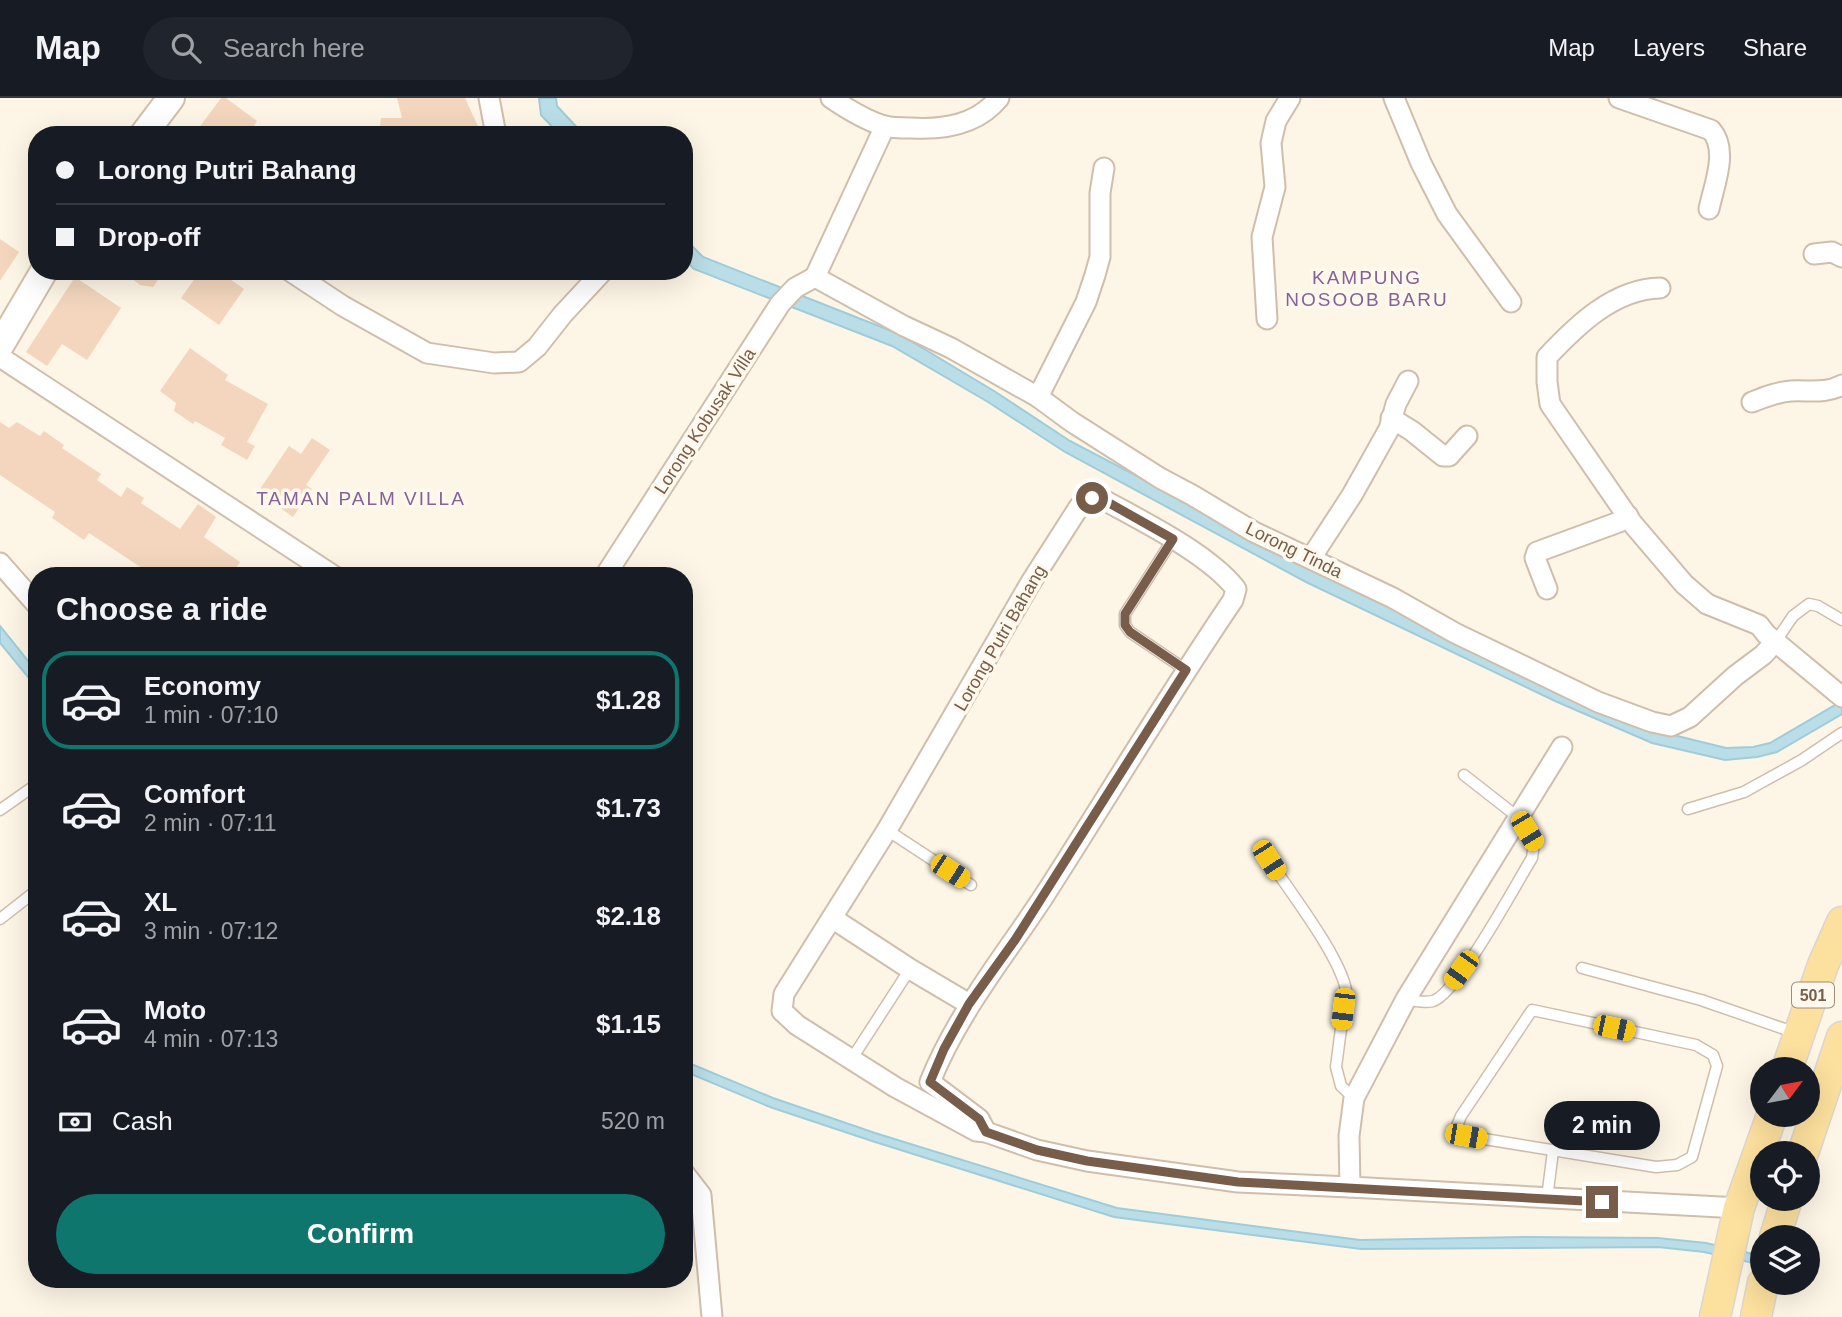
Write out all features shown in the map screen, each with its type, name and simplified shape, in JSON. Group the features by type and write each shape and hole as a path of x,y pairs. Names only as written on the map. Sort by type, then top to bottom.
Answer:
{"main road":[{"path":"150,126 171,98"},
{"path":"0,346 39,280"},
{"name":"501","path":"1791,1057 1823,965 1842,922"},
{"path":"1807,1141 1842,1037"},
{"path":"1715,1317 1739,1208 1768,1127"},
{"path":"1756,1317 1761,1295"}],"street":[{"path":"489,98 494,126"},
{"path":"831,98 856,114 885,126 936,130 960,125 987,111 999,98"},
{"path":"1267,319 1262,237 1275,187 1271,143 1276,121 1290,98"},
{"path":"1394,98 1420,163 1447,214 1511,302"},
{"path":"1619,98 1712,130 1721,149 1709,209"},
{"path":"815,277 885,126"},
{"path":"1038,397 1086,302 1095,275 1100,257 1100,193 1104,169"},
{"path":"1814,254 1832,253 1842,257"},
{"name":"Lorong Kobusak Villa","path":"611,567 780,304 795,289 815,277"},
{"name":"Lorong Tinda","path":"815,277 1038,397 1160,478 1254,533 1393,598 1455,633 1598,702 1652,722 1671,726 1690,717 1735,676 1763,656 1776,641"},
{"path":"304,280 343,306 427,353 494,363 519,362 537,347 595,280"},
{"path":"1660,288 1632,293 1606,306 1573,329 1547,357 1550,404 1659,557 1696,595 1707,604 1759,625 1841,696"},
{"path":"0,357 320,567"},
{"path":"1311,558 1352,495 1389,429 1396,404 1408,381"},
{"path":"1752,402 1774,393 1809,393 1842,385"},
{"path":"1391,418 1443,456 1449,456 1467,436"},
{"name":"Lorong Putri Bahang","path":"921,1101 944,1049 969,1004 1023,929 1233,600 1236,589 1226,576 1173,539 1102,499 1092,498 1079,507 1031,582 887,830 784,994 782,1012 796,1025 851,1060 921,1101 976,1131 1037,1150 1087,1161 1238,1182 1739,1208"},
{"path":"1547,589 1535,558 1536,552 1619,522 1628,516"},
{"path":"0,563 28,596"},
{"path":"1350,1187 1349,1136 1354,1098 1406,999 1562,747"},
{"path":"832,918 969,1004"},
{"path":"930,1082 979,1119 986,1132"},
{"path":"693,1185 701,1195 712,1317"}],"lane":[{"path":"1173,539 1125,614 1125,625 1130,632 1186,670"},
{"path":"1776,641 1793,616 1809,604 1818,606 1842,620"},
{"path":"1688,810 1744,792 1802,760 1842,733"},
{"path":"1406,999 1417,1002 1434,1000 1446,991 1477,949 1532,858 1534,843 1519,818 1464,775"},
{"path":"0,810 28,790"},
{"path":"887,830 971,885"},
{"path":"1269,860 1344,979 1346,990 1336,1067 1341,1086 1354,1098"},
{"path":"0,919 28,897"},
{"path":"1581,968 1701,1000 1799,1034"},
{"path":"851,1060 910,969"},
{"path":"1532,1010 1696,1045 1713,1055 1717,1066 1692,1157 1677,1165 1656,1167 1553,1151 1466,1136 1457,1126 1532,1010"},
{"path":"1547,1199 1553,1151"}],"water":[{"path":"539,98 556,98 557,106 576,126 551,126 541,115"},
{"path":"693,247 703,257 899,334 1070,441 1314,569 1653,730 1726,748 1753,747 1770,743 1842,701 1842,714 1777,752 1757,757 1725,760 1652,743 1555,701 1306,582 1065,452 988,402 892,346 694,269"},
{"path":"0,626 28,661 28,677 0,643"},
{"path":"693,1065 773,1098 875,1133 1117,1208 1360,1240 1658,1238 1706,1243 1750,1253 1750,1262 1704,1252 1658,1247 1361,1249 1114,1217 770,1107 693,1075"}],"building":[{"path":"221,98 226,98 257,121 254,126 200,126"},
{"path":"397,98 465,98 478,126 380,126 381,118 402,118"},
{"path":"0,239 19,252 0,281"},
{"path":"73,280 79,280 121,308 87,360 62,344 47,366 26,352"},
{"path":"134,280 158,280 153,287 140,285"},
{"path":"194,280 232,280 244,289 219,325 181,298"},
{"path":"190,348 228,375 225,380 268,404 247,442 255,446 247,460 221,445 225,438 195,421 193,424 174,411 176,403 160,391"},
{"path":"0,422 9,428 17,422 40,436 44,431 64,445 62,448 101,474 97,480 121,497 127,487 144,498 141,503 180,529 198,504 216,517 204,537 240,562 237,567 140,567 89,533 84,540 52,518 55,512 0,475"},
{"path":"312,438 330,450 306,485 312,489 293,517 258,492 289,446 301,454"}],"district":[{"name":"KAMPUNG NOSOOB BARU","path":"1367,288"},
{"name":"TAMAN PALM VILLA","path":"361,498"}],"route":[{"path":"1092,498 1102,499 1173,539 1125,614 1125,625 1130,632 1186,670 1015,940 969,1004 944,1049 930,1082 979,1119 986,1132 1037,1150 1087,1161 1238,1182 1602,1202"}]}
